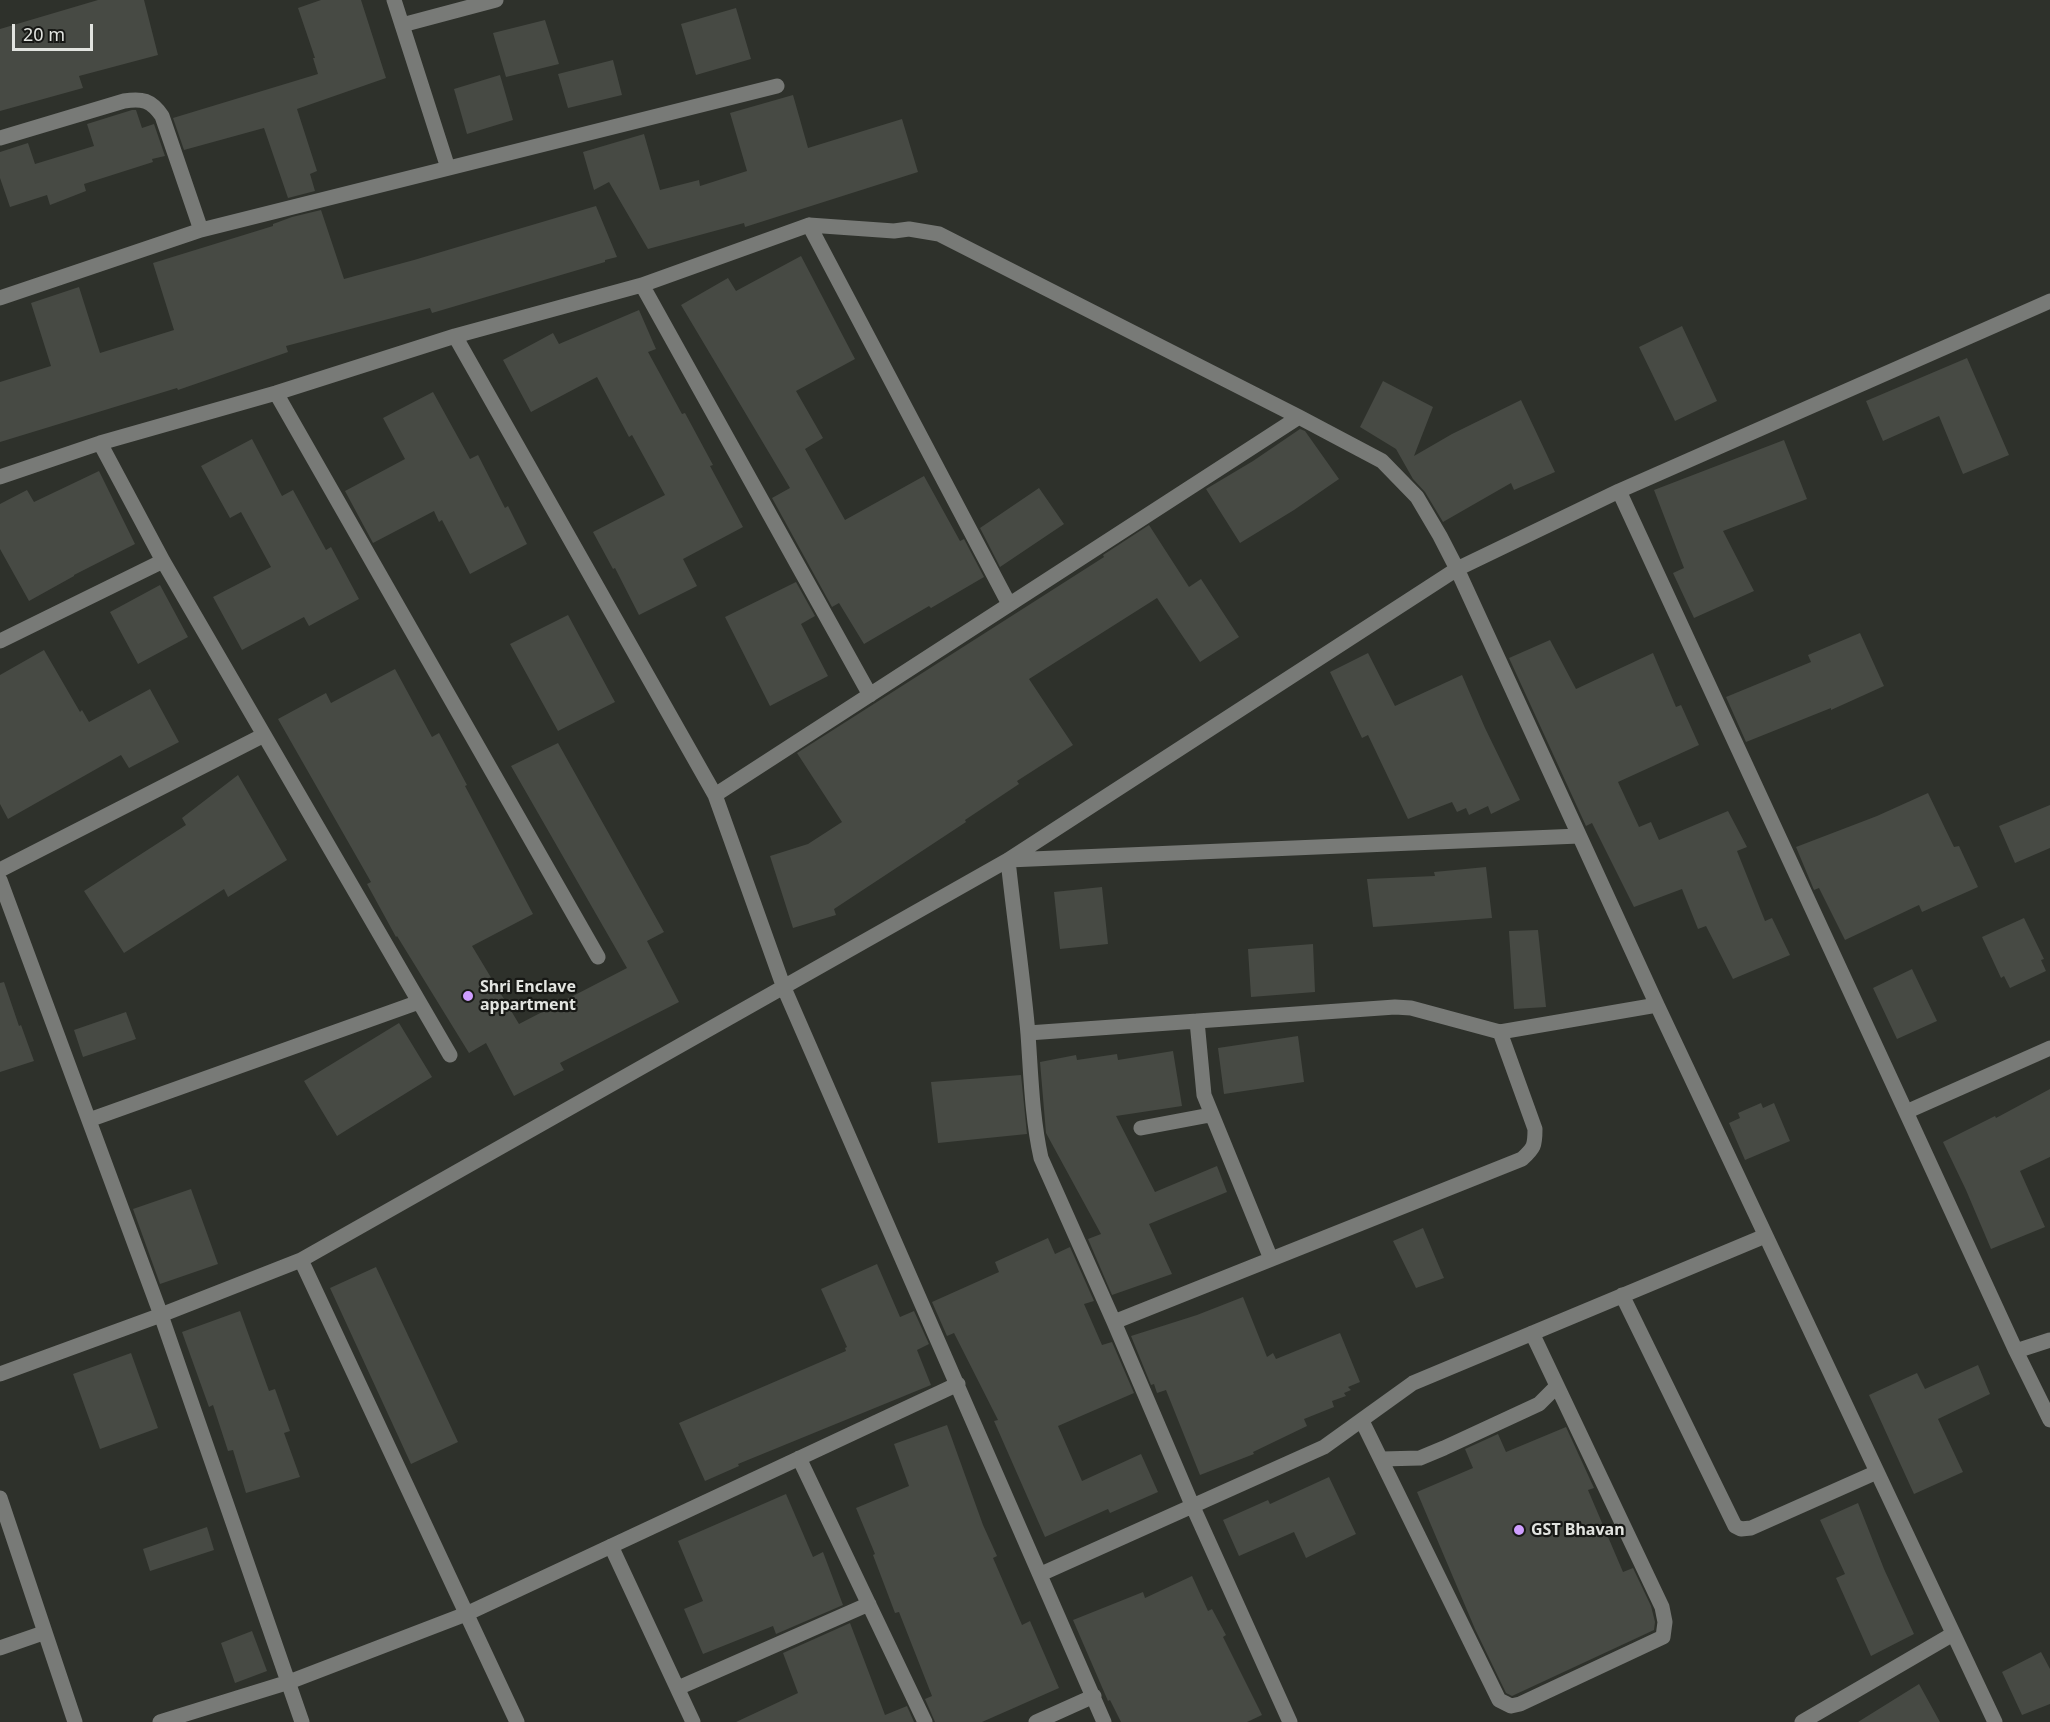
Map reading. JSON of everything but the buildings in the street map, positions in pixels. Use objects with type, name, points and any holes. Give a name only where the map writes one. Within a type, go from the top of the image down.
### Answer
[{"type":"street","points":[[394,0],[448,168]]},
{"type":"street","points":[[402,25],[496,0]]},
{"type":"street","points":[[0,298],[201,230],[777,86]]},
{"type":"street","points":[[0,138],[124,101],[135,99],[148,101],[162,116],[201,230]]},
{"type":"street","points":[[809,225],[1010,604]]},
{"type":"street","points":[[0,477],[100,443],[276,393],[455,336],[642,285],[809,225],[894,231],[909,229],[939,234],[1382,461],[1402,480],[1423,507],[1457,569],[1657,1005],[1995,1722]]},
{"type":"street","points":[[642,285],[870,695]]},
{"type":"street","points":[[0,1374],[161,1315],[301,1260],[1008,860],[1457,569],[1619,491],[2050,301]]},
{"type":"street","points":[[455,336],[715,795],[784,988],[1104,1722]]},
{"type":"street","points":[[276,393],[598,957]]},
{"type":"street","points":[[715,795],[1299,417]]},
{"type":"street","points":[[100,443],[163,561],[450,1055]]},
{"type":"street","points":[[1619,491],[2016,1351],[2050,1420]]},
{"type":"street","points":[[0,641],[163,561]]},
{"type":"street","points":[[0,870],[264,735]]},
{"type":"street","points":[[1008,860],[1579,836]]},
{"type":"street","points":[[1008,860],[1028,1033],[1033,1109],[1041,1158],[1114,1322],[1192,1507],[1290,1722]]},
{"type":"street","points":[[0,880],[161,1315],[302,1722]]},
{"type":"street","points":[[89,1120],[419,1002]]},
{"type":"street","points":[[1028,1033],[1395,1007],[1411,1008],[1500,1032],[1657,1005]]},
{"type":"street","points":[[1197,1021],[1201,1078],[1210,1115],[1271,1259]]},
{"type":"street","points":[[1114,1322],[1522,1159],[1533,1149],[1535,1129],[1500,1032]]},
{"type":"street","points":[[1906,1112],[2050,1048]]},
{"type":"street","points":[[1141,1128],[1210,1115]]},
{"type":"street","points":[[1041,1574],[1324,1447],[1362,1421],[1396,1393],[1413,1383],[1766,1236]]},
{"type":"street","points":[[301,1260],[517,1722]]},
{"type":"street","points":[[1622,1295],[1735,1526],[1741,1530],[1751,1528],[1876,1472]]},
{"type":"street","points":[[1362,1421],[1499,1700],[1511,1706],[1520,1704],[1663,1637],[1665,1622],[1662,1607],[1532,1333]]},
{"type":"street","points":[[2016,1351],[2050,1340]]},
{"type":"street","points":[[160,1722],[289,1682],[466,1614],[958,1384]]},
{"type":"street","points":[[1382,1459],[1420,1458],[1444,1448],[1539,1404],[1557,1386]]},
{"type":"street","points":[[799,1458],[925,1722]]},
{"type":"street","points":[[0,1498],[75,1722]]},
{"type":"street","points":[[611,1546],[693,1722]]},
{"type":"street","points":[[678,1689],[869,1604]]},
{"type":"street","points":[[0,1648],[44,1633]]},
{"type":"street","points":[[1802,1722],[1953,1634]]},
{"type":"street","points":[[1036,1722],[1094,1696]]},
{"type":"place","name":"Shri Enclave appartment","points":[[468,996]]},
{"type":"place","name":"GST Bhavan","points":[[1519,1530]]}]
